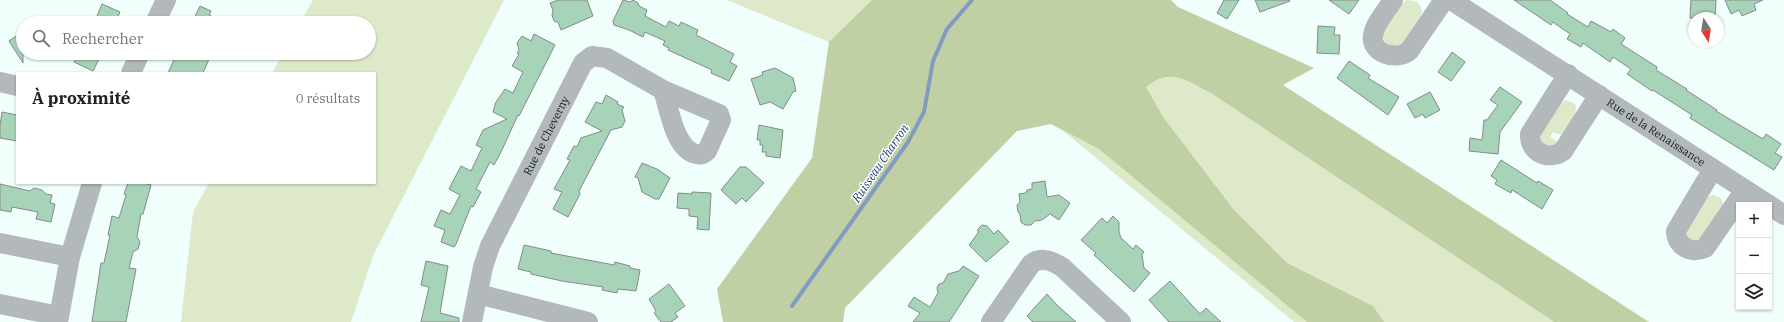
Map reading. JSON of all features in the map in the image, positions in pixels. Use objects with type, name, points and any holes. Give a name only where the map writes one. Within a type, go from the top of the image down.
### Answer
[{"type":"street","points":[[158,16],[166,0]]},
{"type":"street","points":[[1393,0],[1376,28],[1373,39],[1380,52],[1395,56],[1405,54],[1409,51],[1444,0]]},
{"type":"street","name":"Rue de la Renaissance","points":[[1451,0],[1568,74],[1764,202]]},
{"type":"street","name":"Rue de Cheverny","points":[[472,322],[483,267],[490,246],[580,67],[586,60],[596,55],[607,58],[663,90]]},
{"type":"street","points":[[131,72],[137,60]]},
{"type":"street","name":"Rue de la Renaissance","points":[[1568,74],[1532,130],[1531,143],[1540,154],[1544,156],[1554,156],[1563,151],[1599,95]]},
{"type":"street","points":[[0,82],[16,86]]},
{"type":"street","name":"Rue de la Renaissance","points":[[1713,169],[1676,231],[1678,240],[1684,247],[1697,251],[1705,248],[1745,190]]},
{"type":"street","points":[[0,304],[59,319],[70,257],[92,184]]},
{"type":"street","name":"Rue de la Renaissance","points":[[1772,207],[1784,215]]},
{"type":"street","points":[[0,243],[70,257]]},
{"type":"street","points":[[991,322],[1031,264],[1041,259],[1055,263],[1062,267],[1121,322]]},
{"type":"street","points":[[478,294],[565,319],[588,322]]},
{"type":"green space","points":[[313,0],[504,0],[373,256],[351,322],[181,322],[193,212],[208,184],[376,184],[376,72],[273,72],[279,60],[376,60],[376,16],[304,16]]},
{"type":"green space","points":[[727,0],[1074,0],[1554,322],[1294,322],[1061,129],[829,42]]},
{"type":"green space","points":[[872,0],[1171,0],[1178,7],[1314,68],[1283,85],[1649,322],[1554,322],[1211,93],[1186,80],[1171,77],[1155,81],[1146,87],[1163,117],[1234,210],[1287,263],[1373,306],[1384,322],[1307,322],[1099,149],[1051,124],[1017,131],[845,308],[843,322],[723,322],[717,289],[812,158],[829,42]]},
{"type":"green space","points":[[1407,0],[1418,3],[1422,13],[1402,44],[1394,47],[1384,41],[1383,34],[1396,11]]},
{"type":"green space","points":[[1566,100],[1574,103],[1576,107],[1575,115],[1562,135],[1553,132],[1550,137],[1558,142],[1555,145],[1543,145],[1539,138],[1558,105]]},
{"type":"green space","points":[[1712,195],[1720,198],[1723,206],[1702,239],[1691,241],[1686,235],[1688,225],[1707,198]]},
{"type":"building","points":[[558,0],[587,0],[593,16],[561,30],[558,22],[554,21],[552,15],[553,10],[550,3]]},
{"type":"building","points":[[623,0],[630,2],[633,0],[638,3],[639,6],[647,10],[645,16],[666,27],[669,21],[679,26],[681,22],[698,30],[696,35],[734,54],[730,62],[737,66],[729,81],[711,73],[712,70],[668,50],[669,48],[663,45],[665,41],[645,32],[643,37],[614,25],[613,21]]},
{"type":"building","points":[[1224,0],[1239,0],[1227,19],[1217,13]]},
{"type":"building","points":[[1255,0],[1289,0],[1290,1],[1260,12]]},
{"type":"building","points":[[1329,0],[1359,0],[1349,14]]},
{"type":"building","points":[[1514,0],[1550,0],[1568,13],[1567,14],[1588,27],[1591,21],[1611,32],[1613,29],[1625,38],[1621,44],[1657,67],[1656,70],[1687,89],[1686,90],[1717,110],[1716,111],[1763,139],[1766,134],[1781,144],[1775,153],[1782,157],[1774,170],[1690,118],[1692,115],[1627,74],[1631,69],[1613,57],[1610,62],[1583,43],[1581,47],[1567,39],[1570,34],[1553,22],[1551,25]]},
{"type":"building","points":[[1691,0],[1716,0],[1715,12],[1690,12]]},
{"type":"building","points":[[1725,0],[1763,0],[1754,4],[1756,10],[1742,16],[1739,10],[1731,14]]},
{"type":"building","points":[[102,4],[120,12],[118,16],[97,16]]},
{"type":"building","points":[[200,6],[211,11],[209,15],[211,16],[195,16]]},
{"type":"building","points":[[1318,26],[1335,27],[1334,35],[1340,35],[1339,54],[1317,53]]},
{"type":"building","points":[[534,34],[555,45],[519,116],[518,115],[494,165],[490,162],[476,189],[481,192],[473,207],[471,206],[456,244],[454,247],[441,242],[445,230],[434,226],[441,210],[450,214],[460,195],[449,189],[461,166],[471,171],[482,148],[476,145],[483,130],[507,119],[493,112],[496,102],[505,89],[513,93],[523,72],[512,66],[519,54],[517,53],[519,50],[517,43],[522,36],[531,41]]},
{"type":"building","points":[[16,36],[16,52],[9,41]]},
{"type":"building","points":[[1452,52],[1465,62],[1451,81],[1438,72]]},
{"type":"building","points":[[75,60],[98,60],[93,71],[74,62]]},
{"type":"building","points":[[174,60],[209,60],[203,72],[168,72]]},
{"type":"building","points":[[1349,61],[1370,75],[1368,78],[1399,97],[1388,115],[1337,78]]},
{"type":"building","points":[[775,68],[793,78],[796,91],[793,92],[783,109],[770,102],[760,105],[751,79],[763,75],[762,72]]},
{"type":"building","points":[[1500,87],[1522,102],[1500,132],[1498,154],[1469,151],[1470,138],[1482,140],[1484,120],[1487,120],[1498,105],[1490,100]]},
{"type":"building","points":[[1430,92],[1440,110],[1425,118],[1423,114],[1415,118],[1407,104]]},
{"type":"building","points":[[606,95],[618,102],[617,104],[624,107],[622,110],[625,121],[622,127],[611,130],[579,191],[580,194],[568,217],[553,209],[562,192],[554,189],[570,160],[567,159],[574,146],[577,147],[581,138],[602,131],[585,122],[596,102],[602,104]]},
{"type":"building","points":[[2,112],[16,115],[16,141],[0,138]]},
{"type":"building","points":[[759,125],[783,130],[780,158],[766,156],[766,152],[762,152],[763,145],[760,145],[760,140],[757,140]]},
{"type":"building","points":[[1501,160],[1537,183],[1538,181],[1553,190],[1542,209],[1512,190],[1511,193],[1495,184],[1497,180],[1491,176]]},
{"type":"building","points":[[642,163],[657,169],[670,178],[659,199],[655,199],[642,192],[638,178],[635,177]]},
{"type":"building","points":[[740,167],[746,167],[764,183],[746,202],[742,198],[736,204],[721,190]]},
{"type":"building","points":[[1045,181],[1047,197],[1059,195],[1070,203],[1059,220],[1050,214],[1042,220],[1035,221],[1031,225],[1025,225],[1021,222],[1020,214],[1018,212],[1017,205],[1020,202],[1019,194],[1026,193],[1027,190],[1032,189],[1032,183]]},
{"type":"building","points":[[0,184],[30,191],[34,188],[42,190],[46,194],[52,195],[50,203],[55,204],[51,222],[36,219],[38,212],[12,207],[11,212],[0,210]]},
{"type":"building","points":[[128,184],[151,185],[143,214],[141,214],[137,237],[140,242],[138,249],[133,252],[129,268],[136,269],[126,322],[92,322],[101,263],[104,263],[110,235],[108,235],[112,216],[119,218],[126,195],[124,194]]},
{"type":"building","points":[[692,192],[711,193],[709,230],[697,229],[698,217],[689,216],[689,209],[677,208],[678,193],[692,194]]},
{"type":"building","points":[[1113,216],[1119,222],[1119,232],[1121,238],[1133,249],[1136,245],[1144,252],[1142,255],[1144,268],[1150,273],[1134,292],[1094,255],[1096,253],[1081,240],[1102,218],[1107,223]]},
{"type":"building","points":[[982,225],[987,226],[994,234],[998,230],[1009,242],[986,262],[969,245]]},
{"type":"building","points":[[524,245],[551,251],[551,253],[614,265],[615,262],[640,270],[636,291],[618,289],[617,293],[602,290],[603,287],[562,281],[531,274],[531,272],[518,269]]},
{"type":"building","points":[[426,261],[448,266],[440,313],[459,318],[459,322],[421,322],[429,287],[421,285]]},
{"type":"building","points":[[963,266],[979,276],[949,322],[913,322],[920,313],[908,306],[914,297],[930,307],[938,293],[937,288],[939,284],[943,283],[948,274],[959,271]]},
{"type":"building","points":[[1170,281],[1200,314],[1206,308],[1221,322],[1169,322],[1149,300]]},
{"type":"building","points":[[669,284],[685,306],[675,313],[678,317],[671,322],[661,322],[654,313],[656,311],[649,299]]},
{"type":"building","points":[[1047,294],[1076,322],[1033,322],[1027,316]]},
{"type":"waterway","name":"Ruisseau Charron","points":[[792,306],[908,142],[924,112],[933,61],[947,29],[972,0]]}]
